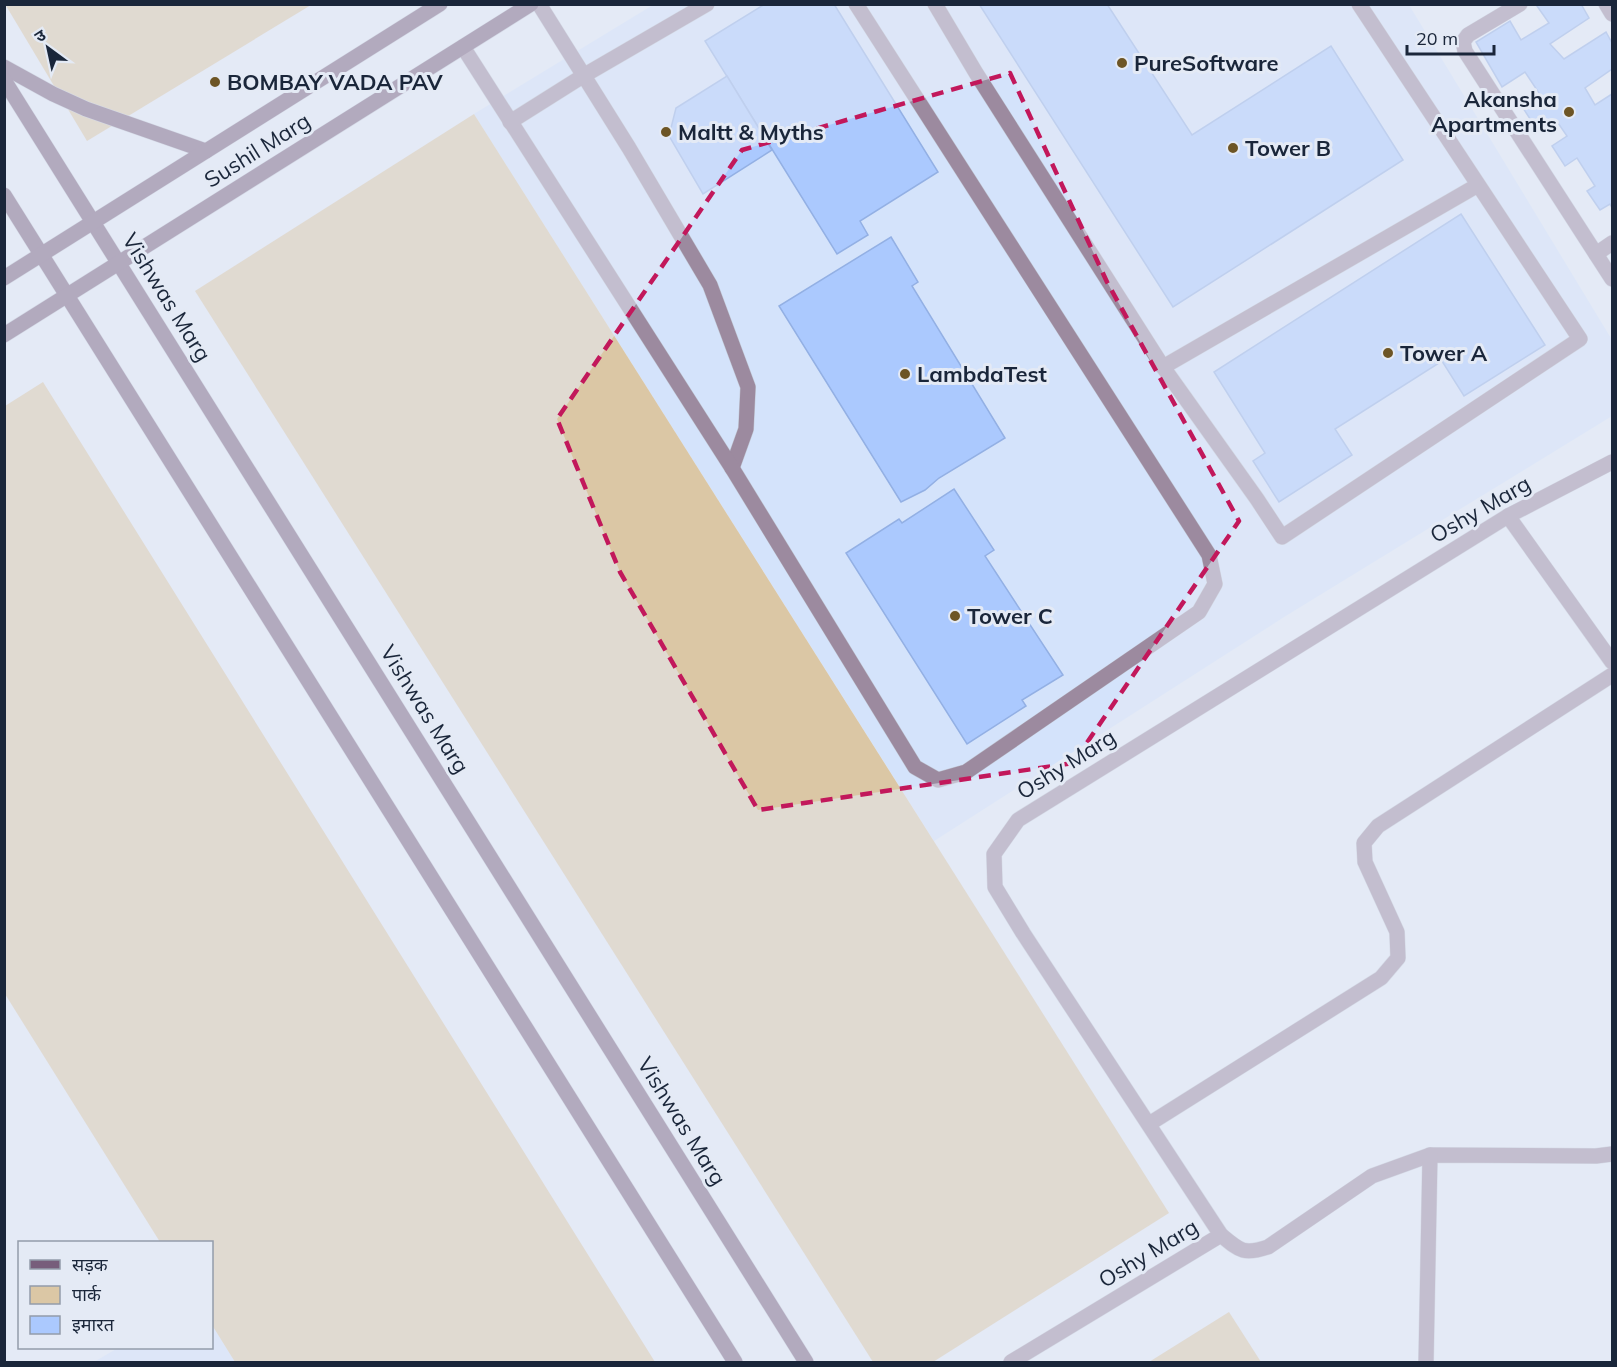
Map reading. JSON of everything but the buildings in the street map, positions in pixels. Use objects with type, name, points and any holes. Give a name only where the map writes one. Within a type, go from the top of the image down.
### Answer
[{"type":"street","name":"Sushil Marg","points":[[4,278],[440,4]]},
{"type":"street","name":"Sushil Marg","points":[[4,335],[531,4]]},
{"type":"street","points":[[540,4],[583,76],[630,147],[710,285],[748,387],[746,429],[732,468]]},
{"type":"street","points":[[510,122],[583,76],[707,4]]},
{"type":"street","points":[[463,47],[732,468],[915,767],[938,780],[966,772],[1199,612],[1215,584],[1209,555],[856,4]]},
{"type":"street","points":[[935,4],[1107,282],[1163,367],[1282,537],[1580,339],[1359,4]]},
{"type":"street","points":[[1520,4],[1468,35],[1463,42],[1465,51],[1612,279]]},
{"type":"street","points":[[1606,4],[1612,14]]},
{"type":"street","points":[[4,66],[52,94],[87,109],[206,152]]},
{"type":"street","name":"Vishwas Marg","points":[[4,80],[806,1362]]},
{"type":"street","points":[[1163,367],[1478,185]]},
{"type":"street","points":[[4,195],[735,1362]]},
{"type":"street","points":[[1596,254],[1612,243]]},
{"type":"street","name":"Oshy Marg","points":[[1011,1362],[1221,1235],[995,887],[994,855],[1018,820],[1508,516],[1612,462]]},
{"type":"street","points":[[1508,516],[1612,662]]},
{"type":"street","points":[[1149,1124],[1381,978],[1398,958],[1397,932],[1365,862],[1364,843],[1378,826],[1612,675]]},
{"type":"street","points":[[1221,1235],[1238,1250],[1251,1252],[1268,1247],[1372,1176],[1430,1155],[1596,1156],[1612,1154]]},
{"type":"street","points":[[1426,1362],[1430,1155]]},
{"type":"highlighted area","points":[[1010,73],[1107,282],[1239,521],[1073,763],[758,810],[620,572],[557,419],[742,150]]},
{"type":"shaded area","points":[[653,5],[1409,5],[1612,340],[1612,416],[1284,617],[934,841],[474,114]]},
{"type":"shaded area","points":[[213,1327],[235,1362],[94,1362],[116,1349],[213,1349]]},
{"type":"green space","points":[[5,4],[311,5],[87,141]]},
{"type":"green space","points":[[474,114],[1169,1213],[933,1362],[873,1362],[195,291]]},
{"type":"green space","points":[[43,382],[655,1362],[235,1362],[213,1327],[213,1241],[159,1241],[5,994],[5,406]]},
{"type":"green space","points":[[1229,1312],[1261,1362],[1149,1362]]},
{"type":"place","name":"PureSoftware","points":[[1122,63]]},
{"type":"place","name":"BOMBAY VADA PAV","points":[[215,82]]},
{"type":"place","name":"Akansha Apartments","points":[[1569,112]]},
{"type":"place","name":"Maltt & Myths","points":[[666,132]]},
{"type":"place","name":"Tower B","points":[[1233,148]]},
{"type":"place","name":"Tower A","points":[[1388,353]]},
{"type":"place","name":"LambdaTest","points":[[905,374]]},
{"type":"place","name":"Tower C","points":[[955,616]]}]
